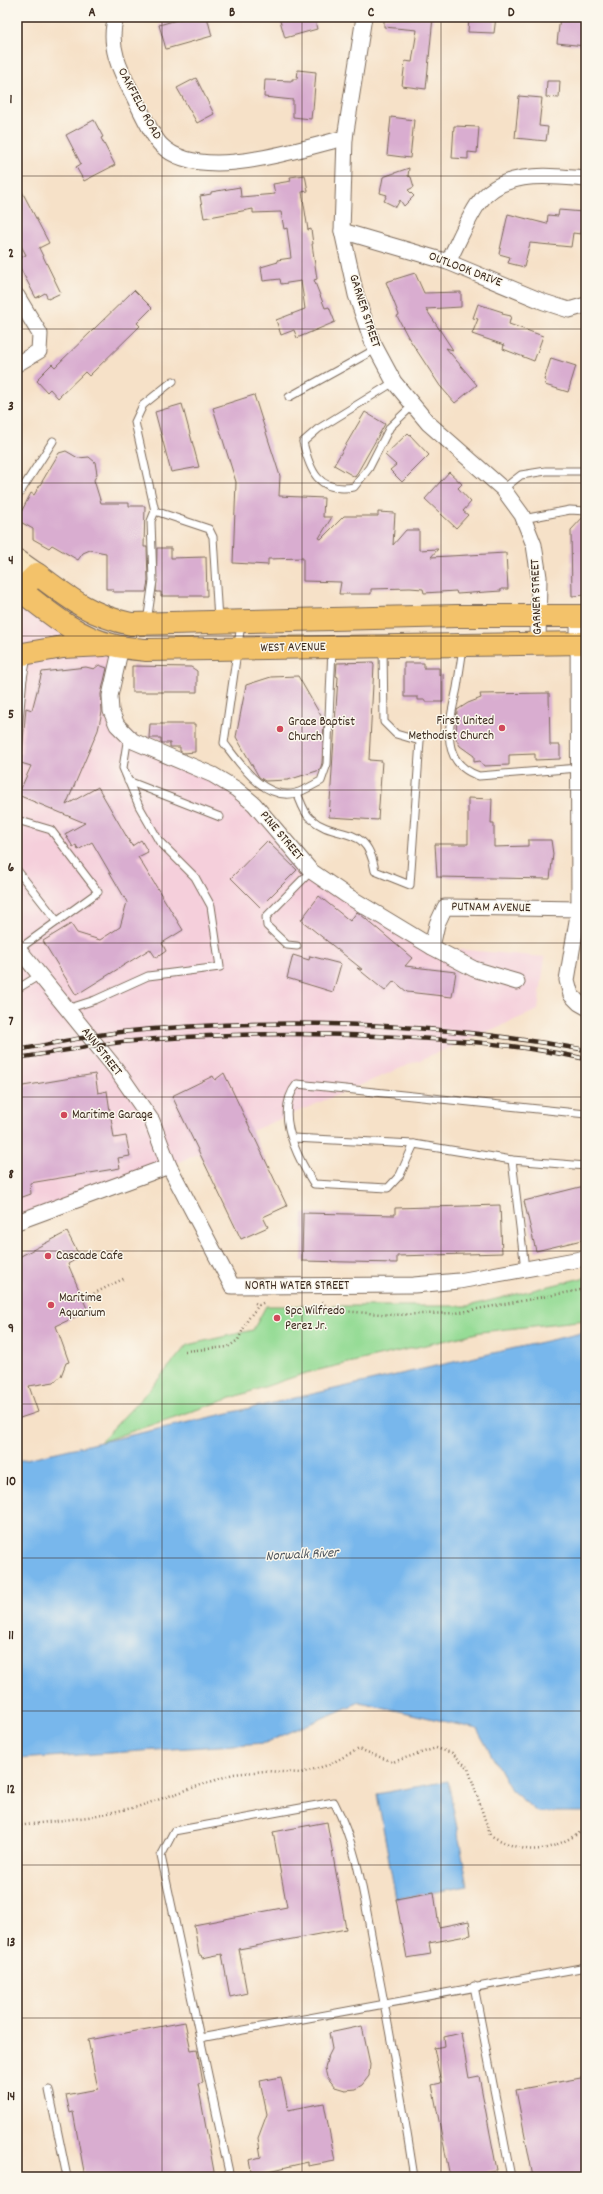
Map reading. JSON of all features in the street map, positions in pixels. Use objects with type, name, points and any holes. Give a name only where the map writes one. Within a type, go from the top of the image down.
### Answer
[{"type":"main road","points":[[17,560],[75,602],[100,616],[139,624],[582,616]]},
{"type":"main road","points":[[18,590],[37,574]]},
{"type":"main road","name":"WEST AVENUE","points":[[18,590],[62,622],[92,638],[116,646],[146,650],[582,643]]},
{"type":"main road","points":[[22,654],[63,647],[116,646]]},
{"type":"street","name":"OAKFIELD ROAD","points":[[116,17],[113,46],[120,72],[160,145],[180,157],[205,164],[238,162],[345,138]]},
{"type":"street","name":"GARNER STREET","points":[[364,17],[345,138],[342,231],[356,295],[376,349],[394,382],[428,423],[503,489],[524,519],[534,545],[539,578],[538,644]]},
{"type":"street","points":[[448,262],[478,204],[497,187],[522,177],[545,175],[586,179]]},
{"type":"street","name":"OUTLOOK DRIVE","points":[[342,231],[448,262],[550,304],[569,310],[586,305],[586,294]]},
{"type":"street","points":[[17,296],[40,334],[39,351],[17,364]]},
{"type":"street","points":[[582,616],[579,768],[579,909],[567,980],[571,995],[579,1004],[586,1007]]},
{"type":"street","name":"PINE STREET","points":[[116,646],[110,696],[111,711],[117,725],[133,741],[213,776],[236,789],[254,804],[311,871],[346,895],[432,947],[474,969],[517,982]]},
{"type":"street","name":"PUTNAM AVENUE","points":[[432,947],[437,924],[445,907],[579,909]]},
{"type":"street","name":"ANN STREET","points":[[18,948],[116,1069],[152,1121],[169,1166]]},
{"type":"street","points":[[17,1222],[169,1166]]},
{"type":"street","name":"NORTH WATER STREET","points":[[169,1166],[232,1286],[414,1285],[459,1281],[586,1258]]},
{"type":"lane","points":[[289,397],[376,349]]},
{"type":"lane","points":[[139,624],[153,581],[151,521],[155,510],[134,422],[142,405],[173,381]]},
{"type":"lane","points":[[394,382],[318,429],[303,442],[309,466],[324,483],[339,489],[354,487],[369,468],[390,427],[413,405]]},
{"type":"lane","points":[[17,497],[53,441]]},
{"type":"lane","points":[[503,489],[521,475],[546,471],[586,471]]},
{"type":"lane","points":[[155,510],[209,529],[213,537],[218,622]]},
{"type":"lane","points":[[524,519],[570,510],[586,511]]},
{"type":"lane","points":[[241,621],[224,743],[254,780],[272,792],[283,795],[297,793],[321,781],[327,764],[332,647]]},
{"type":"lane","points":[[463,645],[457,687],[449,718],[449,732],[450,749],[464,768],[468,772],[479,776],[579,768]]},
{"type":"lane","points":[[297,793],[309,818],[328,828],[356,836],[372,854],[375,871],[410,885],[420,741],[396,734],[384,722],[383,646]]},
{"type":"lane","points":[[17,740],[22,654]]},
{"type":"lane","points":[[67,1009],[95,1000],[148,976],[220,967],[211,906],[195,877],[159,841],[139,806],[128,781],[122,762],[128,736]]},
{"type":"lane","points":[[128,781],[220,817]]},
{"type":"lane","points":[[17,820],[51,830],[98,892],[18,948]]},
{"type":"lane","points":[[17,870],[57,921]]},
{"type":"lane","points":[[297,946],[287,945],[267,926],[266,917],[311,871]]},
{"type":"lane","points":[[17,990],[40,975]]},
{"type":"lane","points":[[414,1144],[400,1175],[388,1188],[314,1184],[303,1167],[293,1138],[287,1118],[288,1101],[297,1084],[586,1114]]},
{"type":"lane","points":[[293,1138],[414,1144],[512,1160],[586,1166]]},
{"type":"lane","points":[[512,1160],[525,1270]]},
{"type":"lane","points":[[230,2177],[161,1856],[174,1831],[334,1802],[343,1820],[359,1872],[385,2003],[414,2177]]},
{"type":"lane","points":[[200,2038],[474,1986],[586,1967]]},
{"type":"lane","points":[[474,1986],[511,2177]]},
{"type":"lane","points":[[49,2090],[67,2177]]},
{"type":"path","points":[[83,1299],[125,1278]]},
{"type":"path","points":[[232,1286],[259,1305]]},
{"type":"path","points":[[318,1296],[329,1310],[393,1315],[456,1313],[586,1289]]},
{"type":"path","points":[[185,1351],[228,1348],[238,1340],[248,1319],[259,1305],[272,1299]]},
{"type":"shaded area","points":[[17,576],[79,619],[104,634],[122,636],[110,696],[117,725],[236,789],[311,871],[432,947],[545,957],[538,1010],[169,1166],[17,1222]]},
{"type":"green space","points":[[586,1277],[586,1320],[481,1332],[306,1373],[100,1442],[151,1388],[187,1345],[253,1330],[266,1306],[468,1306]]},
{"type":"water","name":"Norwalk River","points":[[586,1332],[586,1812],[537,1812],[511,1790],[477,1729],[360,1702],[265,1743],[17,1759],[17,1461]]},
{"type":"water","points":[[448,1781],[468,1886],[396,1899],[377,1794]]},
{"type":"building","points":[[187,17],[207,17],[212,36],[166,49],[159,25]]},
{"type":"building","points":[[279,17],[314,17],[317,29],[285,38]]},
{"type":"building","points":[[384,17],[433,17],[426,89],[402,86],[405,61],[412,62],[417,30],[384,27]]},
{"type":"building","points":[[469,17],[496,17],[494,33],[468,32]]},
{"type":"building","points":[[560,17],[586,18],[585,46],[557,43]]},
{"type":"building","points":[[298,70],[316,72],[311,119],[293,117],[293,100],[264,97],[265,80],[292,81],[292,79],[297,79]]},
{"type":"building","points":[[196,78],[214,114],[197,123],[177,88]]},
{"type":"building","points":[[547,81],[560,81],[559,98],[546,97]]},
{"type":"building","points":[[519,96],[542,98],[539,126],[548,127],[546,141],[515,138]]},
{"type":"building","points":[[391,117],[414,120],[410,158],[387,155]]},
{"type":"building","points":[[94,120],[103,137],[101,138],[115,165],[84,181],[76,167],[81,164],[66,135]]},
{"type":"building","points":[[454,126],[479,127],[477,153],[468,152],[468,159],[452,158]]},
{"type":"building","points":[[409,168],[408,176],[411,177],[414,187],[408,190],[414,196],[404,206],[400,200],[396,207],[384,201],[387,195],[380,193],[383,177]]},
{"type":"building","points":[[305,175],[308,191],[302,192],[308,230],[311,229],[317,279],[314,280],[325,308],[329,307],[335,322],[297,338],[294,330],[281,335],[276,320],[305,309],[301,281],[281,284],[280,279],[263,281],[261,267],[278,262],[277,260],[291,258],[287,228],[284,229],[281,212],[253,213],[253,209],[204,218],[200,196],[211,194],[211,192],[240,187],[241,197],[275,194],[273,184],[291,181],[290,177]]},
{"type":"building","points":[[17,182],[49,243],[39,248],[61,293],[48,299],[45,293],[36,298],[17,262],[17,260],[26,255],[17,238]]},
{"type":"building","points":[[559,210],[583,212],[581,234],[573,233],[571,247],[530,243],[524,267],[508,263],[510,257],[499,254],[508,214],[547,224],[548,215],[558,216]]},
{"type":"building","points":[[415,273],[424,293],[461,292],[461,307],[426,309],[453,350],[446,348],[477,385],[455,403],[440,386],[408,337],[397,316],[399,315],[386,282]]},
{"type":"building","points":[[134,290],[152,308],[137,323],[140,326],[89,376],[85,372],[58,398],[50,389],[47,392],[37,381],[39,379],[38,378],[52,364],[55,367]]},
{"type":"building","points":[[478,304],[511,316],[509,324],[543,336],[534,361],[503,349],[504,345],[472,334],[478,319],[473,318]]},
{"type":"building","points":[[551,358],[576,366],[568,392],[545,385],[546,381],[544,380]]},
{"type":"building","points":[[254,395],[280,476],[279,496],[324,498],[323,517],[332,517],[319,538],[321,539],[344,516],[378,516],[378,512],[395,513],[393,545],[406,530],[419,530],[419,550],[438,549],[431,557],[506,553],[508,589],[501,589],[501,591],[457,594],[456,591],[424,593],[423,589],[410,588],[371,589],[371,594],[339,594],[341,582],[303,581],[303,558],[268,559],[268,565],[233,563],[236,482],[213,408]]},
{"type":"building","points":[[182,404],[199,467],[171,472],[155,412]]},
{"type":"building","points":[[365,412],[385,424],[355,477],[334,465]]},
{"type":"building","points":[[408,433],[429,455],[402,482],[390,470],[396,465],[385,455]]},
{"type":"building","points":[[66,451],[78,458],[89,457],[95,462],[97,474],[94,480],[101,503],[129,503],[129,506],[145,506],[144,547],[147,547],[148,581],[146,592],[113,592],[113,589],[106,589],[106,553],[90,550],[83,553],[78,560],[52,545],[49,548],[33,539],[33,529],[17,520],[31,493],[34,495],[59,453]]},
{"type":"building","points":[[449,472],[462,484],[458,488],[471,502],[463,511],[468,515],[456,528],[425,499]]},
{"type":"building","points":[[584,516],[586,516],[586,595],[572,596],[571,530]]},
{"type":"building","points":[[157,548],[171,548],[171,558],[206,557],[207,596],[161,596],[161,592],[156,592]]},
{"type":"building","points":[[373,662],[369,760],[382,761],[378,820],[329,817],[338,677],[336,676],[337,663]]},
{"type":"building","points":[[404,663],[424,663],[424,668],[439,668],[439,675],[443,674],[443,702],[425,702],[425,700],[418,700],[418,697],[404,697]]},
{"type":"building","points":[[99,665],[107,668],[101,694],[102,712],[98,730],[66,805],[98,787],[132,846],[141,840],[148,852],[138,857],[183,930],[162,943],[166,951],[156,958],[150,949],[76,995],[43,941],[71,924],[77,933],[100,940],[120,927],[127,902],[92,842],[78,850],[76,845],[73,847],[65,834],[85,823],[18,795],[31,766],[21,763],[26,708],[32,710],[42,672],[86,667],[94,669]]},
{"type":"building","points":[[132,666],[191,667],[197,671],[197,692],[132,692]]},
{"type":"building","name":"Grace Baptist Church","points":[[298,676],[324,721],[322,763],[320,770],[288,780],[265,781],[259,777],[236,737],[246,685],[271,677]]},
{"type":"building","name":"First United Methodist Church","points":[[549,693],[550,745],[560,745],[560,759],[535,760],[535,754],[509,755],[509,765],[484,766],[480,761],[474,762],[474,756],[460,746],[456,739],[457,710],[468,703],[481,698],[480,694]]},
{"type":"building","points":[[150,724],[195,724],[195,752],[183,753],[180,751],[180,747],[170,747],[170,743],[161,743],[161,738],[149,738]]},
{"type":"building","points":[[468,798],[492,799],[491,823],[494,823],[494,847],[528,846],[528,840],[551,840],[553,854],[550,879],[437,877],[435,844],[468,844]]},
{"type":"building","points":[[267,841],[297,870],[260,907],[231,878]]},
{"type":"building","points":[[319,896],[350,921],[357,912],[360,914],[412,958],[405,966],[456,972],[452,997],[407,992],[394,981],[385,991],[357,968],[363,970],[301,920]]},
{"type":"building","points":[[293,955],[309,960],[310,956],[341,964],[333,992],[287,978]]},
{"type":"building","points":[[224,1073],[287,1206],[263,1217],[268,1227],[241,1239],[172,1096],[213,1076],[215,1080]]},
{"type":"building","name":"Maritime Garage","points":[[95,1074],[98,1093],[107,1091],[114,1138],[126,1136],[130,1156],[118,1158],[120,1168],[30,1183],[31,1194],[17,1199],[17,1087]]},
{"type":"building","points":[[580,1187],[586,1187],[586,1239],[536,1251],[524,1201]]},
{"type":"building","points":[[500,1205],[502,1253],[397,1256],[397,1263],[302,1261],[303,1213],[395,1215],[395,1208]]},
{"type":"building","name":"Maritime Aquarium","points":[[67,1232],[80,1257],[68,1264],[88,1311],[56,1326],[69,1362],[66,1363],[61,1376],[54,1382],[29,1386],[38,1412],[17,1419],[17,1258]]},
{"type":"building","points":[[327,1822],[346,1929],[239,1949],[247,1993],[230,1997],[222,1954],[202,1958],[201,1955],[199,1955],[194,1925],[287,1907],[273,1832]]},
{"type":"building","points":[[434,1892],[439,1927],[469,1921],[471,1935],[429,1943],[431,1954],[407,1958],[396,1899]]},
{"type":"building","points":[[185,2022],[191,2050],[197,2049],[203,2083],[198,2084],[215,2177],[85,2177],[73,2112],[70,2113],[66,2095],[98,2089],[88,2040]]},
{"type":"building","points":[[362,2026],[370,2064],[369,2076],[362,2085],[355,2089],[345,2090],[335,2087],[327,2077],[325,2069],[327,2059],[332,2049],[329,2033]]},
{"type":"building","points":[[461,2033],[469,2078],[479,2076],[497,2170],[450,2177],[432,2085],[441,2083],[434,2048],[445,2046],[444,2037]]},
{"type":"building","points":[[281,2077],[288,2110],[324,2103],[335,2161],[308,2166],[308,2162],[252,2175],[249,2160],[261,2157],[258,2138],[267,2114],[260,2081]]},
{"type":"building","points":[[586,2077],[586,2177],[533,2177],[516,2090]]},
{"type":"railway","points":[[17,1050],[121,1032],[179,1027],[296,1024],[413,1028],[471,1033],[586,1050]]},
{"type":"railway","points":[[17,1058],[122,1042],[156,1039],[225,1035],[328,1034],[421,1038],[468,1042],[539,1050],[586,1059]]},
{"type":"place","name":"First United Methodist Church","points":[[502,728]]},
{"type":"place","name":"Grace Baptist Church","points":[[280,729]]},
{"type":"place","name":"Maritime Garage","points":[[64,1115]]},
{"type":"place","name":"Cascade Cafe","points":[[48,1256]]},
{"type":"place","name":"Maritime Aquarium","points":[[51,1305]]},
{"type":"place","name":"Spc Wilfredo Perez Jr.","points":[[277,1318]]}]
